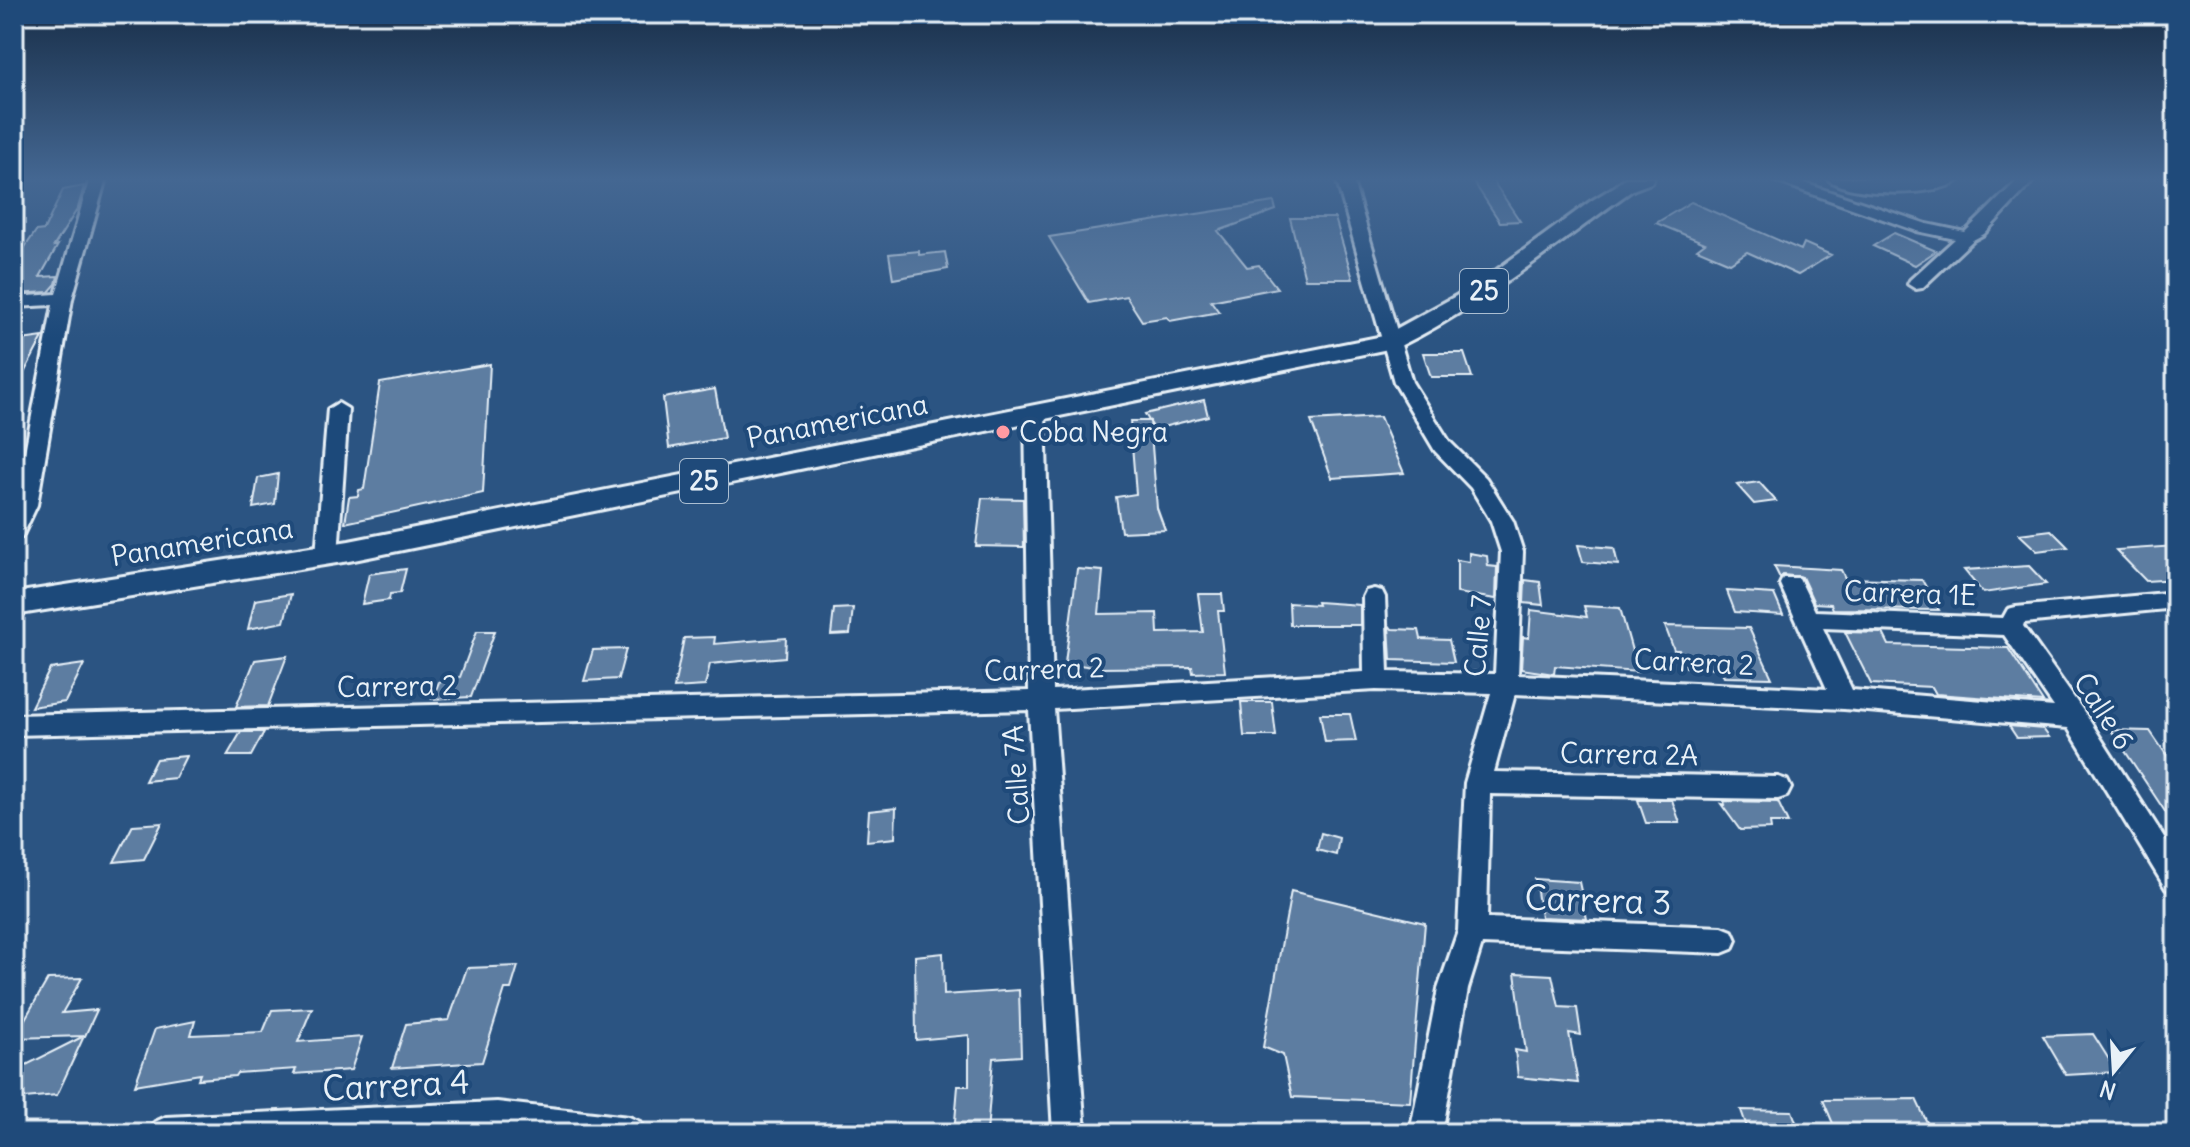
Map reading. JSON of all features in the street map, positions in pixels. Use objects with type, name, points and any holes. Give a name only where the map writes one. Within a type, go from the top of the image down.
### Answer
[{"type":"main road","name":"Panamericana","points":[[14,604],[327,555],[1390,342],[1423,328],[1485,290],[1561,232]]},
{"type":"street","points":[[14,532],[27,505],[63,299],[83,232]]},
{"type":"street","name":"Calle 7","points":[[1359,232],[1403,382],[1442,446],[1479,483],[1502,521],[1512,552],[1506,684],[1478,783],[1472,931],[1453,989],[1426,1133]]},
{"type":"street","points":[[1940,232],[1967,237]]},
{"type":"street","points":[[1916,284],[1977,232]]},
{"type":"street","points":[[14,302],[63,299]]},
{"type":"street","points":[[327,555],[338,409]]},
{"type":"street","name":"Calle 7A","points":[[1035,412],[1041,700],[1069,1133]]},
{"type":"street","points":[[1791,584],[1844,699]]},
{"type":"street","points":[[1374,597],[1376,681]]},
{"type":"street","name":"Carrera 1E","points":[[1806,619],[2014,621],[2176,600]]},
{"type":"street","name":"Calle 6","points":[[2014,621],[2176,880]]},
{"type":"street","name":"Carrera 2","points":[[14,725],[1041,700],[1376,681],[1844,699],[2075,719]]},
{"type":"street","name":"Carrera 2A","points":[[1478,783],[1778,788]]},
{"type":"street","name":"Carrera 3","points":[[1472,931],[1722,940]]},
{"type":"street","name":"Carrera 4","points":[[166,1133],[497,1118],[629,1133]]},
{"type":"building","points":[[36,232],[63,232],[40,277],[58,276],[49,292],[14,294],[14,259],[19,250],[23,250]]},
{"type":"building","points":[[1084,232],[1218,232],[1247,267],[1259,265],[1277,288],[1211,301],[1219,312],[1170,321],[1167,317],[1142,321],[1126,296],[1089,303],[1049,237]]},
{"type":"building","points":[[1293,232],[1339,232],[1353,279],[1305,279]]},
{"type":"building","points":[[1677,232],[1759,232],[1801,250],[1804,243],[1831,255],[1798,275],[1747,252],[1730,263],[1697,249],[1705,243]]},
{"type":"building","points":[[1894,233],[1936,251],[1915,265],[1873,246]]},
{"type":"building","points":[[919,251],[919,255],[945,252],[948,269],[893,279],[889,254]]},
{"type":"building","points":[[43,337],[14,392],[14,341]]},
{"type":"building","points":[[1423,353],[1464,353],[1472,377],[1431,377]]},
{"type":"building","points":[[490,364],[483,493],[345,523],[349,497],[358,496],[359,490],[364,489],[380,383]]},
{"type":"building","points":[[715,389],[724,438],[669,448],[663,398]]},
{"type":"building","points":[[1204,400],[1208,416],[1154,429],[1145,414]]},
{"type":"building","points":[[1380,417],[1404,473],[1332,478],[1311,421]]},
{"type":"building","points":[[1130,421],[1150,421],[1157,508],[1165,530],[1121,532],[1116,497],[1136,494]]},
{"type":"building","points":[[278,474],[275,504],[253,508],[258,478]]},
{"type":"building","points":[[1759,482],[1776,501],[1754,504],[1737,485]]},
{"type":"building","points":[[982,498],[1023,499],[1024,547],[976,546]]},
{"type":"building","points":[[2051,530],[2068,547],[2037,551],[2019,534]]},
{"type":"building","points":[[1578,545],[1614,548],[1618,565],[1583,562]]},
{"type":"building","points":[[2176,546],[2176,579],[2146,581],[2116,550]]},
{"type":"building","points":[[1469,553],[1487,556],[1488,566],[1497,567],[1496,599],[1457,593],[1457,560],[1469,562]]},
{"type":"building","points":[[1774,566],[1841,570],[1845,578],[1922,580],[1939,610],[1833,609],[1831,604],[1814,603],[1802,577],[1783,575],[1780,578]]},
{"type":"building","points":[[2029,566],[2046,584],[1983,593],[1964,570]]},
{"type":"building","points":[[406,569],[400,593],[390,594],[389,600],[362,604],[369,574]]},
{"type":"building","points":[[1077,569],[1103,571],[1099,614],[1157,613],[1158,633],[1203,632],[1198,594],[1222,594],[1224,611],[1218,611],[1225,672],[1193,673],[1192,667],[1100,668],[1065,663]]},
{"type":"building","points":[[1525,580],[1540,582],[1543,605],[1524,603]]},
{"type":"building","points":[[1727,591],[1774,594],[1783,615],[1735,612]]},
{"type":"building","points":[[291,594],[284,622],[248,629],[255,600]]},
{"type":"building","points":[[1317,602],[1360,605],[1360,625],[1290,625],[1289,603],[1318,605]]},
{"type":"building","points":[[1584,606],[1620,608],[1638,672],[1555,666],[1554,674],[1521,669],[1523,637],[1529,638],[1531,610],[1587,617]]},
{"type":"building","points":[[853,608],[850,634],[831,635],[834,609]]},
{"type":"building","points":[[1389,625],[1392,629],[1419,630],[1421,639],[1449,640],[1454,662],[1391,660]]},
{"type":"building","points":[[1665,626],[1749,628],[1772,678],[1724,677],[1720,668],[1686,667],[1679,650],[1674,650]]},
{"type":"building","points":[[477,631],[495,631],[471,697],[432,699],[439,682],[460,677]]},
{"type":"building","points":[[1845,632],[1883,633],[1889,645],[2008,648],[2043,702],[1936,694],[1932,687],[1871,684]]},
{"type":"building","points":[[715,637],[714,644],[786,638],[785,657],[710,664],[705,686],[674,688],[684,638]]},
{"type":"building","points":[[626,649],[618,679],[584,681],[593,650]]},
{"type":"building","points":[[287,656],[268,706],[236,707],[255,660]]},
{"type":"building","points":[[84,664],[65,702],[31,707],[50,669]]},
{"type":"building","points":[[1241,702],[1272,702],[1276,736],[1244,736]]},
{"type":"building","points":[[1320,714],[1350,714],[1356,741],[1325,742]]},
{"type":"building","points":[[2009,726],[2043,729],[2049,737],[2017,738]]},
{"type":"building","points":[[2111,730],[2150,731],[2176,769],[2176,828]]},
{"type":"building","points":[[241,732],[264,732],[251,756],[227,756]]},
{"type":"building","points":[[186,756],[175,778],[145,781],[156,759]]},
{"type":"building","points":[[1638,800],[1672,800],[1680,823],[1646,823]]},
{"type":"building","points":[[1724,801],[1778,802],[1788,823],[1770,823],[1771,829],[1740,830],[1721,804],[1725,805]]},
{"type":"building","points":[[896,808],[895,838],[867,841],[869,811]]},
{"type":"building","points":[[162,823],[144,859],[114,862],[133,825]]},
{"type":"building","points":[[1321,833],[1339,838],[1336,855],[1317,850]]},
{"type":"building","points":[[1535,879],[1579,882],[1587,919],[1541,917]]},
{"type":"building","points":[[1291,891],[1425,923],[1410,1102],[1292,1097],[1283,1055],[1263,1047]]},
{"type":"building","points":[[943,953],[944,995],[1019,990],[1021,1056],[993,1058],[987,1133],[954,1133],[958,1086],[969,1086],[969,1035],[916,1040],[915,956]]},
{"type":"building","points":[[518,966],[511,989],[505,989],[482,1062],[392,1068],[406,1024],[449,1020],[467,968]]},
{"type":"building","points":[[1515,973],[1552,975],[1559,1007],[1577,1008],[1581,1035],[1569,1033],[1578,1083],[1518,1077],[1515,1050],[1526,1052]]},
{"type":"building","points":[[82,978],[62,1013],[97,1010],[85,1036],[14,1038],[48,979]]},
{"type":"building","points":[[312,1008],[298,1042],[362,1037],[351,1070],[294,1074],[296,1069],[198,1079],[200,1074],[135,1085],[155,1029],[195,1021],[191,1035],[263,1032],[272,1010]]},
{"type":"building","points":[[2093,1034],[2117,1072],[2066,1075],[2043,1036]]},
{"type":"building","points":[[84,1036],[57,1095],[14,1099],[14,1071]]},
{"type":"building","points":[[1916,1099],[1932,1133],[1837,1133],[1823,1100]]},
{"type":"building","points":[[1741,1110],[1792,1111],[1800,1133],[1749,1133]]},
{"type":"place","name":"Coba Negra","points":[[1003,432]]}]
